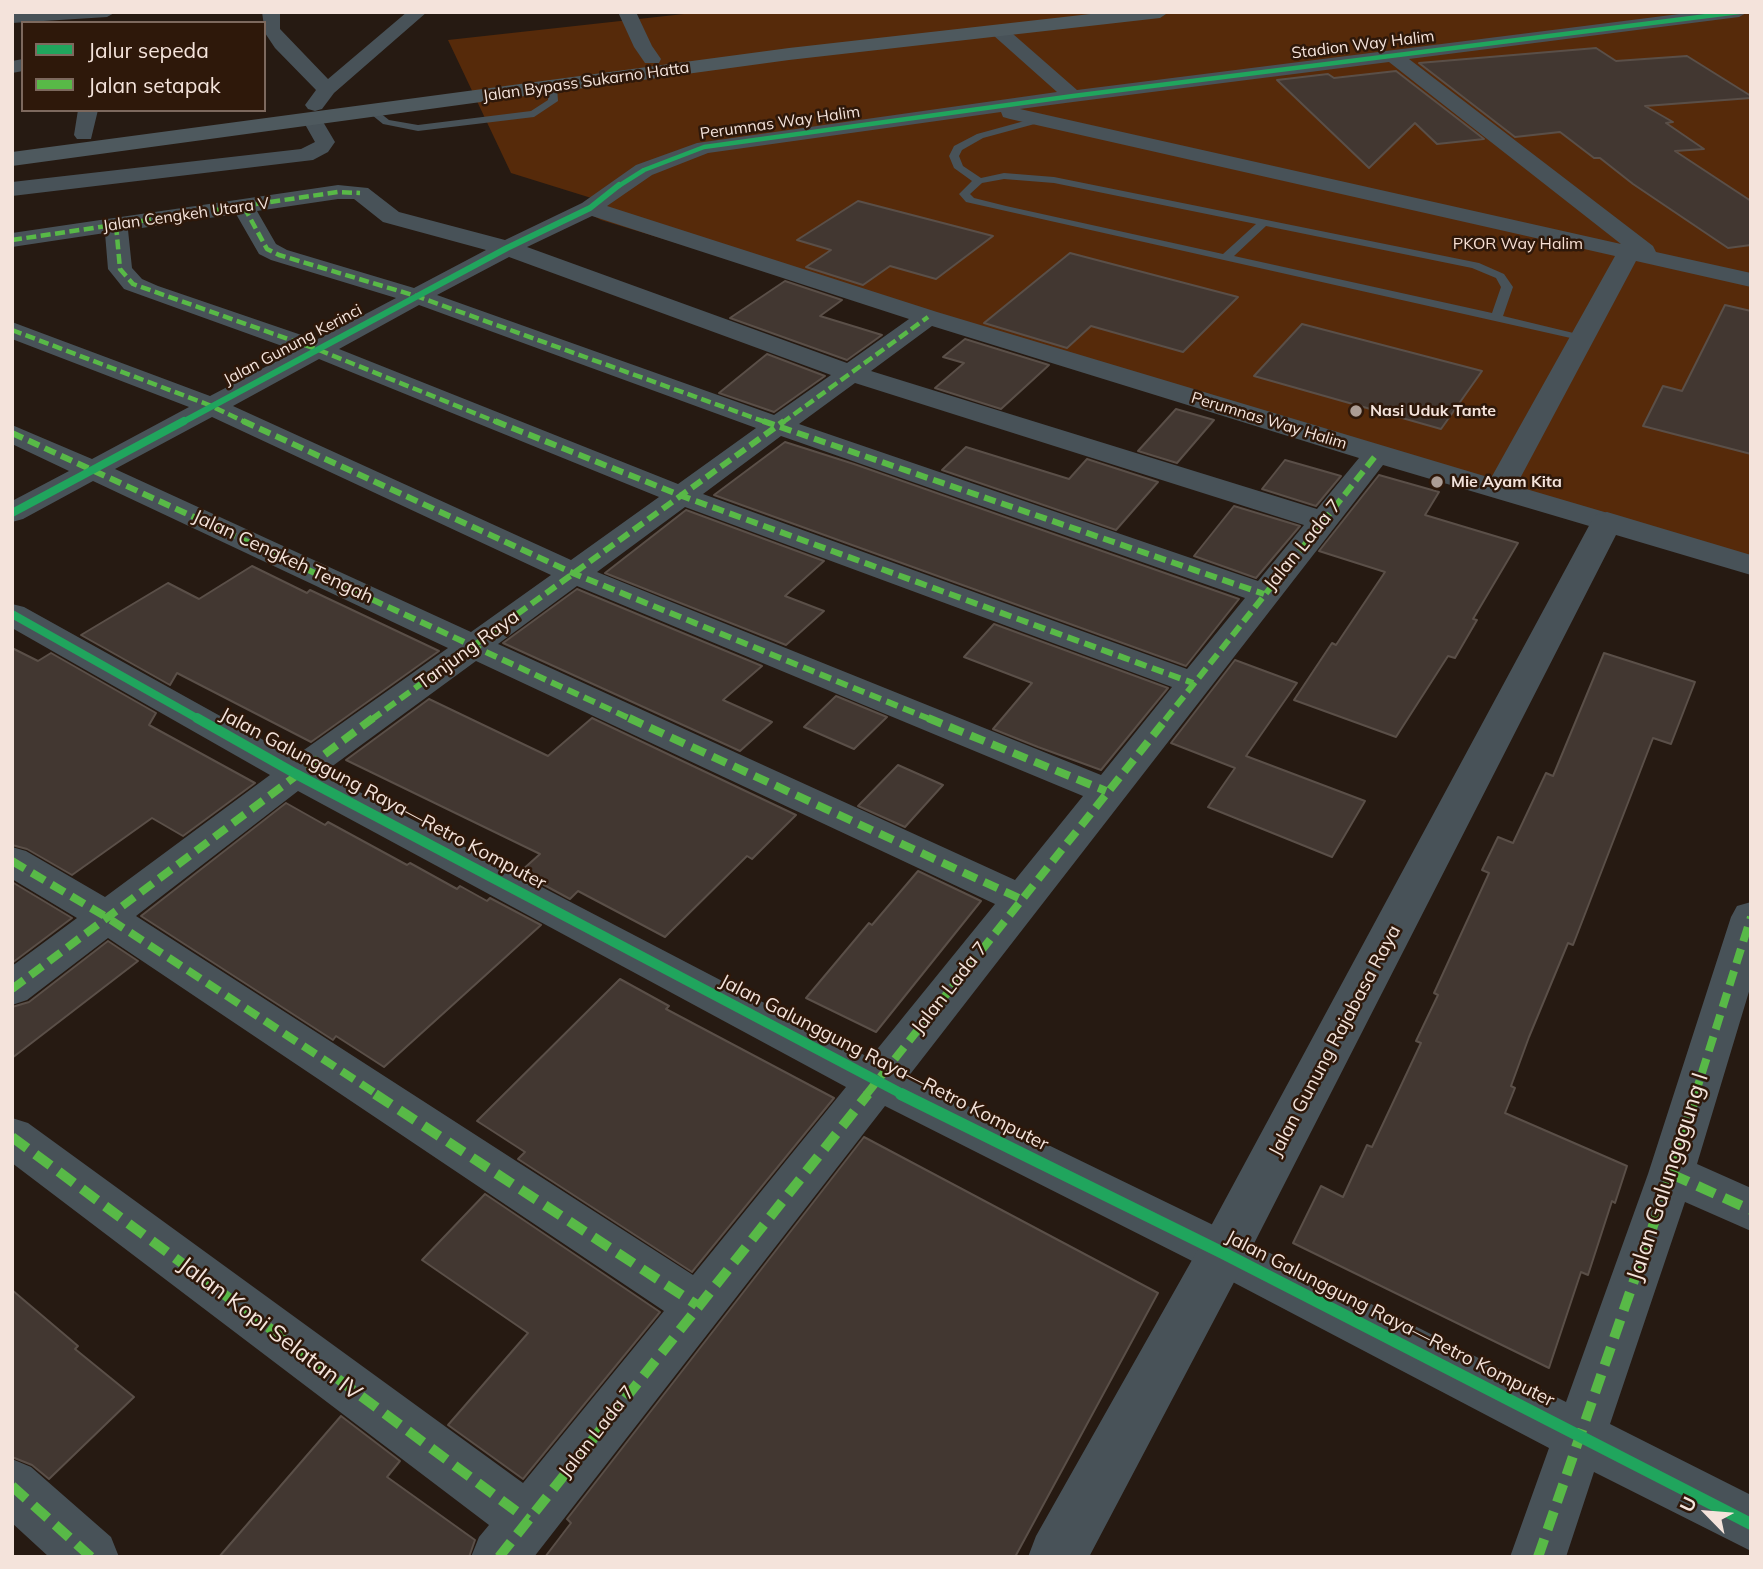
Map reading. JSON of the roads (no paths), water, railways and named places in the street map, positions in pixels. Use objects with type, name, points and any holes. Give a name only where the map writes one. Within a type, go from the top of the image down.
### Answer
[{"type":"highway","name":"Jalan Bypass Sukarno Hatta","points":[[12,159],[318,104],[372,111],[867,44],[1049,12]]},
{"type":"highway","name":"Jalan Bypass Sukarno Hatta","points":[[266,111],[652,59],[1007,19],[1160,12]]},
{"type":"highway","name":"Jalan Bypass Sukarno Hatta","points":[[12,144],[258,112]]},
{"type":"street","points":[[12,18],[107,12]]},
{"type":"street","points":[[12,188],[306,155],[321,148],[325,142],[318,104],[271,29],[271,12]]},
{"type":"street","points":[[318,104],[418,12]]},
{"type":"street","points":[[627,12],[643,47],[652,59]]},
{"type":"street","name":"Stadion Way Halim","points":[[992,109],[1073,96],[1739,12]]},
{"type":"street","points":[[1007,19],[1073,96]]},
{"type":"street","name":"Stadion Way Halim","points":[[1393,56],[1642,255]]},
{"type":"street","name":"Stadion Way Halim","points":[[992,109],[1751,281]]},
{"type":"street","name":"Perumnas Way Halim","points":[[590,208],[644,170],[704,147],[771,135],[992,109]]},
{"type":"street","points":[[84,135],[88,112]]},
{"type":"street","name":"Jalan Cengkeh Utara V","points":[[12,240],[338,192],[360,193],[391,217],[507,248]]},
{"type":"street","points":[[244,207],[267,249],[416,296],[778,426],[1264,594]]},
{"type":"street","name":"Perumnas Way Halim","points":[[590,208],[928,317],[1751,565]]},
{"type":"street","name":"Jalan Gunung Kerinci","points":[[12,513],[209,405],[319,350],[507,248],[590,208]]},
{"type":"street","points":[[116,225],[120,269],[132,284],[319,350],[682,496],[1193,683]]},
{"type":"street","points":[[507,248],[850,373],[1323,520]]},
{"type":"street","points":[[1499,491],[1584,337],[1642,255]]},
{"type":"street","name":"Tanjung Raya","points":[[12,989],[296,774],[928,317]]},
{"type":"street","points":[[12,330],[209,405],[575,574],[1107,791]]},
{"type":"street","name":"Jalan Cengkeh Tengah","points":[[12,433],[1021,899]]},
{"type":"street","name":"Jalan Lada 7","points":[[513,1539],[875,1081],[1377,454]]},
{"type":"street","name":"Jalan Gunung Rajabasa Raya","points":[[1057,1557],[1223,1253],[1607,522]]},
{"type":"street","name":"Jalan Galunggung Raya—Retro Komputer","points":[[12,614],[296,774],[875,1081],[1223,1253],[1751,1524]]},
{"type":"street","points":[[12,861],[107,918],[697,1305]]},
{"type":"street","name":"Jalan Galungggung I","points":[[1538,1557],[1671,1174],[1751,917]]},
{"type":"street","name":"Jalan Kopi Selatan IV","points":[[12,1138],[513,1539]]},
{"type":"street","points":[[1671,1174],[1751,1210]]},
{"type":"street","points":[[12,1486],[91,1557]]},
{"type":"lane","points":[[979,181],[959,168],[954,156],[958,148],[980,136],[1039,120]]},
{"type":"lane","points":[[1496,317],[1507,287],[1500,276],[1475,265],[1054,180],[1004,176],[979,181],[964,194],[970,200],[1584,337]]},
{"type":"lane","points":[[1226,257],[1263,223]]},
{"type":"place","name":"Nasi Uduk Tante","points":[[1356,411]]},
{"type":"place","name":"Mie Ayam Kita","points":[[1437,482]]},
{"type":"park label","name":"PKOR Way Halim","points":[[1518,244]]}]
